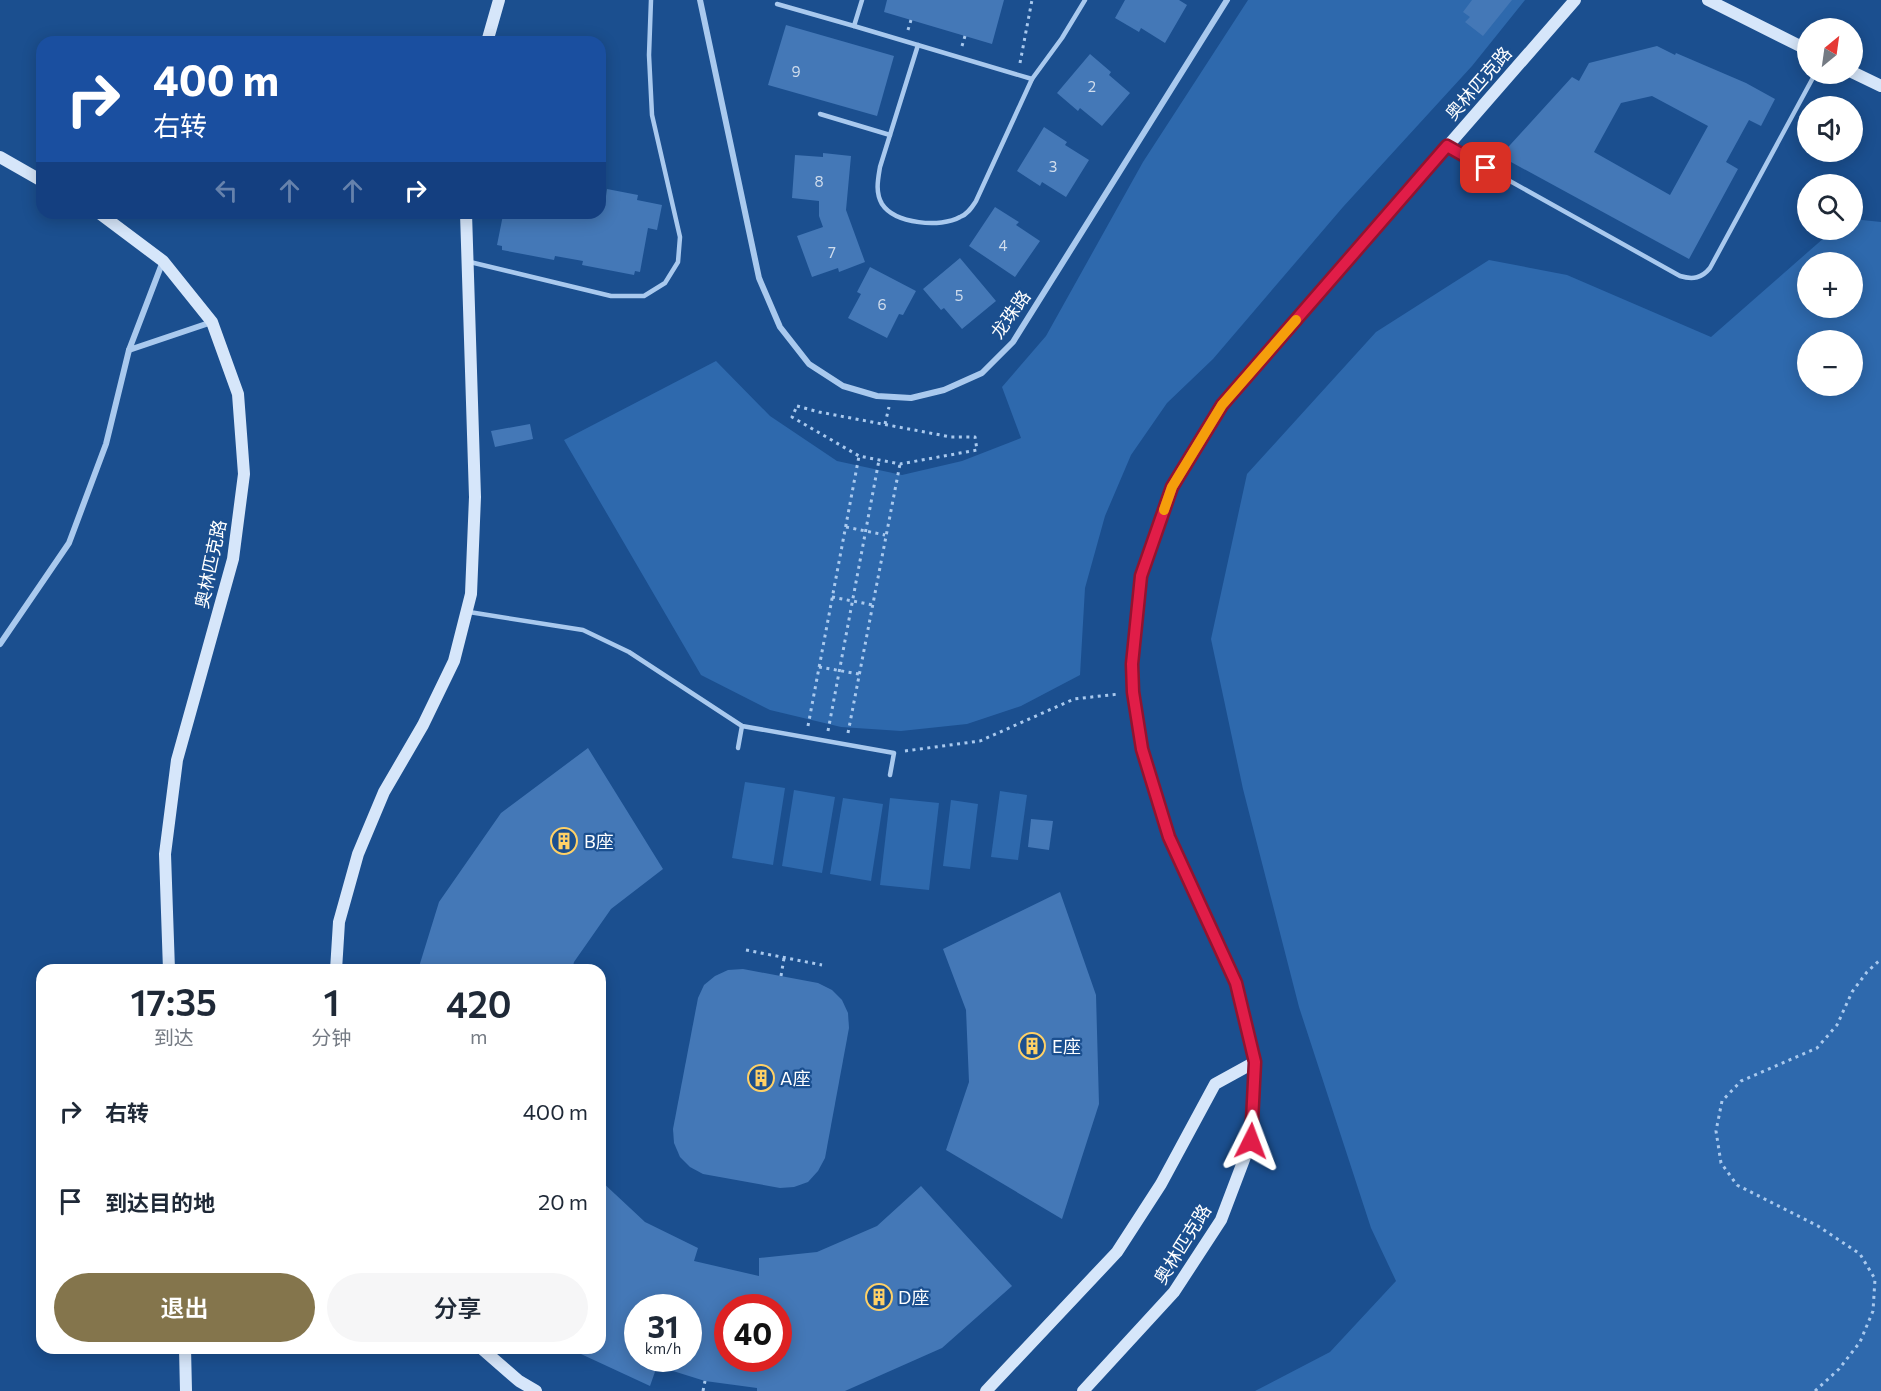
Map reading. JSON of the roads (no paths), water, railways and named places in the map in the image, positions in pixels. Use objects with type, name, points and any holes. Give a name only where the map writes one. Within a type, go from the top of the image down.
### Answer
[{"type":"street","points":[[489,36],[499,0]]},
{"type":"street","name":"龙珠路","points":[[700,0],[759,278],[780,327],[809,364],[843,386],[877,396],[911,398],[944,390],[982,373],[1013,342],[1227,0]]},
{"type":"street","name":"奥林匹克路","points":[[1083,1391],[1174,1292],[1221,1220],[1251,1141],[1255,1062],[1236,983],[1169,837],[1142,749],[1133,692],[1132,664],[1141,576],[1172,487],[1222,405],[1575,0]]},
{"type":"street","points":[[1708,0],[1797,44]]},
{"type":"street","points":[[1863,77],[1881,86]]},
{"type":"street","points":[[0,157],[36,178]]},
{"type":"street","name":"奥林匹克路","points":[[107,219],[163,261],[212,322],[238,394],[244,474],[233,558],[177,760],[165,854],[169,964]]},
{"type":"street","points":[[336,964],[339,922],[358,854],[384,792],[423,725],[454,661],[471,594],[475,497],[466,219]]},
{"type":"street","points":[[0,644],[69,543],[106,444],[129,350],[163,261]]},
{"type":"street","points":[[129,350],[212,322]]},
{"type":"street","points":[[986,1391],[1117,1252],[1161,1184],[1215,1084],[1255,1062]]},
{"type":"street","points":[[185,1354],[186,1391]]},
{"type":"street","points":[[488,1354],[519,1381],[536,1391]]},
{"type":"lane","points":[[467,261],[611,296],[644,296],[665,283],[678,262],[680,237],[652,115],[651,0]]},
{"type":"lane","points":[[854,26],[862,0]]},
{"type":"lane","points":[[918,45],[880,167],[878,194],[890,212],[911,221],[936,223],[961,217],[970,210],[1032,79],[1062,38],[1085,0]]},
{"type":"lane","points":[[777,4],[1032,79]]},
{"type":"lane","points":[[1447,146],[1680,276],[1694,279],[1710,268],[1810,84]]},
{"type":"lane","points":[[820,114],[890,135]]},
{"type":"lane","points":[[466,612],[584,630],[629,652],[742,726],[894,753],[890,776]]},
{"type":"lane","points":[[738,748],[742,726]]},
{"type":"place","name":"B座","points":[[564,841]]},
{"type":"place","name":"E座","points":[[1032,1046]]},
{"type":"place","name":"A座","points":[[761,1078]]},
{"type":"place","name":"D座","points":[[879,1297]]}]
